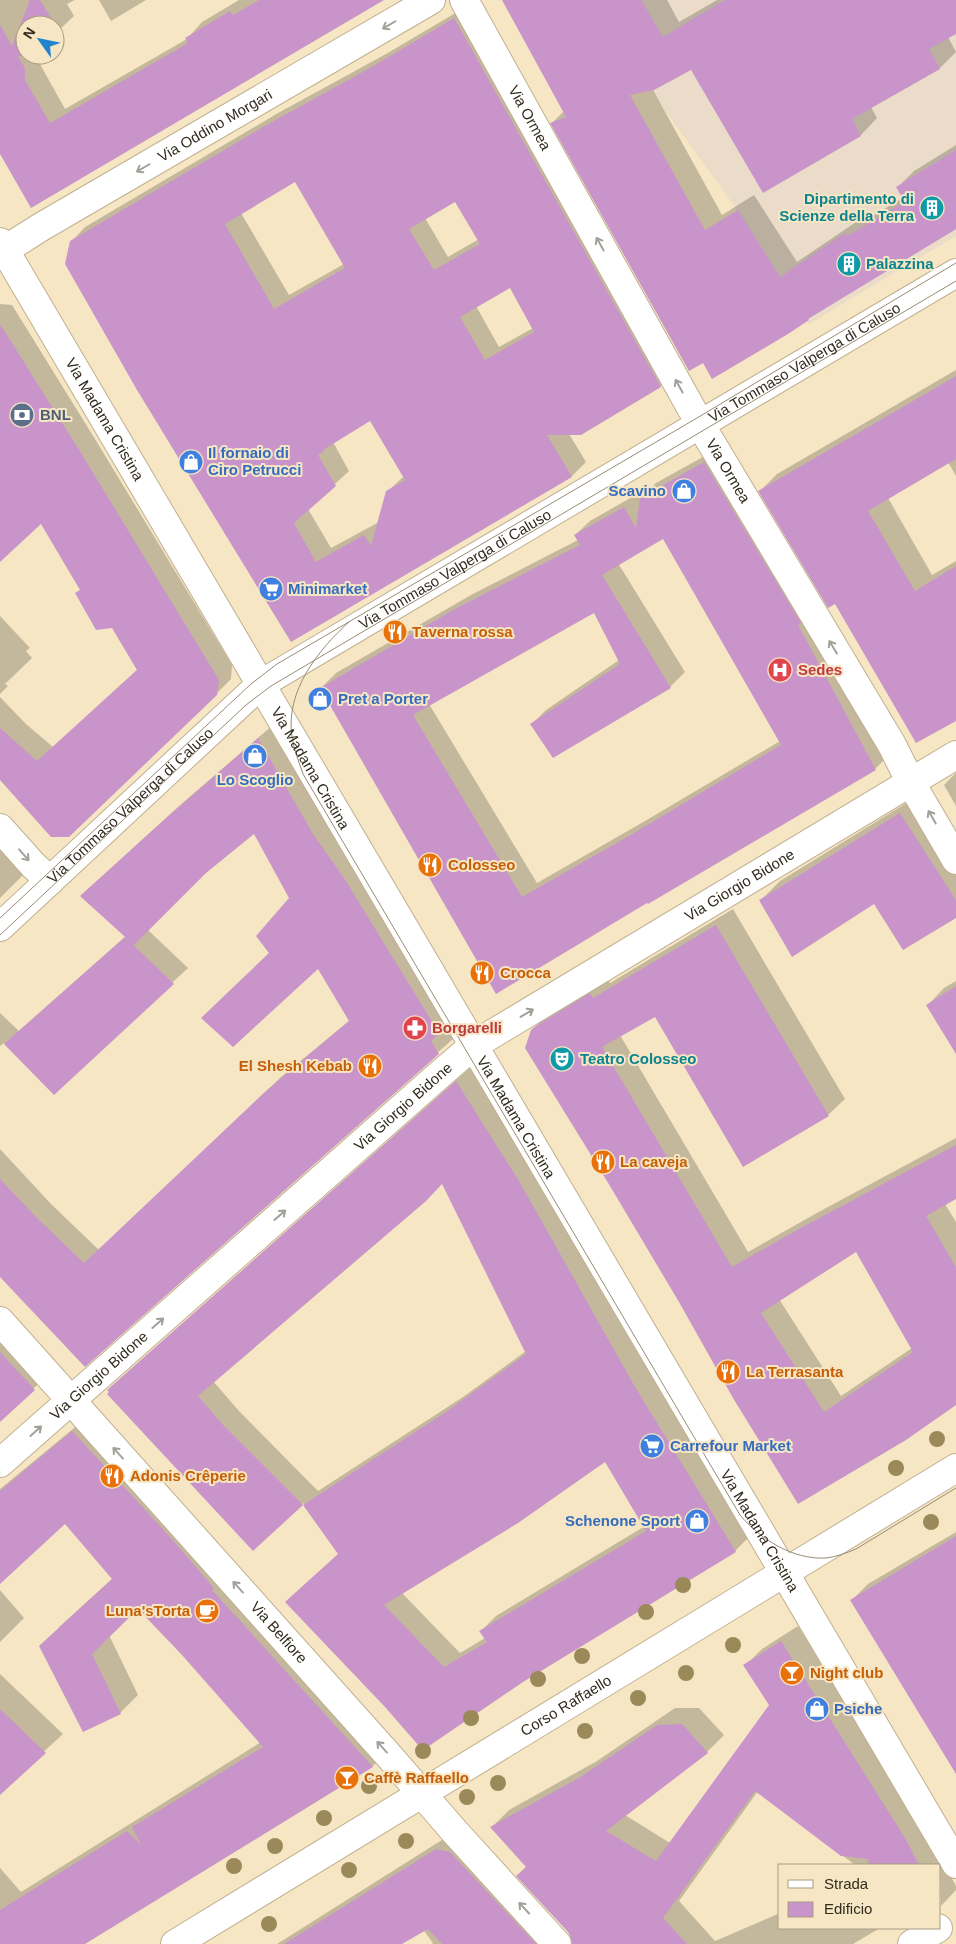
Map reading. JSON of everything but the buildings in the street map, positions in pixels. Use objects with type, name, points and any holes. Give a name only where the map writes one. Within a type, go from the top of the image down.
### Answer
[{"type":"street","name":"Via Oddino Morgari","points":[[2,248],[431,0]]},
{"type":"street","name":"Via Ormea","points":[[464,0],[700,424],[892,745],[911,783],[956,860]]},
{"type":"street","name":"Via Madama Cristina","points":[[2,248],[956,1864]]},
{"type":"street","name":"Via Tommaso Valperga di Caluso","points":[[0,927],[261,684],[700,424],[953,280]]},
{"type":"street","name":"Via Giorgio Bidone","points":[[0,1463],[474,1046],[956,755]]},
{"type":"street","points":[[0,828],[32,865],[50,881]]},
{"type":"street","name":"Via Belfiore","points":[[0,1321],[557,1944]]},
{"type":"street","name":"Corso Raffaello","points":[[175,1944],[956,1468]]},
{"type":"street","points":[[941,1926],[956,1917]]},
{"type":"street","points":[[912,1944],[936,1929]]},
{"type":"shaded area","points":[[592,0],[956,0],[956,236],[809,324],[736,208],[664,109]]},
{"type":"tram line","points":[[0,918],[251,684],[277,664],[697,418],[956,263]]},
{"type":"tram line","points":[[0,935],[246,705],[271,686],[956,281]]},
{"type":"tram line","points":[[350,621],[316,658],[306,673],[294,704],[291,720],[292,737],[303,774],[740,1515],[757,1532],[778,1546],[801,1556],[826,1558],[856,1549],[956,1488]]},
{"type":"place","name":"Dipartimento di Scienze della Terra","points":[[932,208]]},
{"type":"place","name":"Palazzina","points":[[849,264]]},
{"type":"place","name":"BNL","points":[[22,415]]},
{"type":"place","name":"Il fornaio di Ciro Petrucci","points":[[191,462]]},
{"type":"place","name":"Scavino","points":[[684,491]]},
{"type":"place","name":"Minimarket","points":[[271,589]]},
{"type":"place","name":"Taverna rossa","points":[[395,632]]},
{"type":"place","name":"Sedes","points":[[780,670]]},
{"type":"place","name":"Pret a Porter","points":[[320,699]]},
{"type":"place","name":"Lo Scoglio","points":[[255,756]]},
{"type":"place","name":"Colosseo","points":[[430,865]]},
{"type":"place","name":"Crocca","points":[[482,973]]},
{"type":"place","name":"Borgarelli","points":[[415,1028]]},
{"type":"place","name":"Teatro Colosseo","points":[[562,1059]]},
{"type":"place","name":"El Shesh Kebab","points":[[370,1066]]},
{"type":"place","name":"La caveja","points":[[603,1162]]},
{"type":"place","name":"La Terrasanta","points":[[728,1372]]},
{"type":"place","name":"Carrefour Market","points":[[652,1446]]},
{"type":"place","name":"Adonis Crêperie","points":[[112,1476]]},
{"type":"place","name":"Schenone Sport","points":[[697,1521]]},
{"type":"place","name":"Luna'sTorta","points":[[207,1611]]},
{"type":"place","name":"Night club","points":[[792,1673]]},
{"type":"place","name":"Psiche","points":[[817,1709]]},
{"type":"place","name":"Caffè Raffaello","points":[[347,1778]]}]
